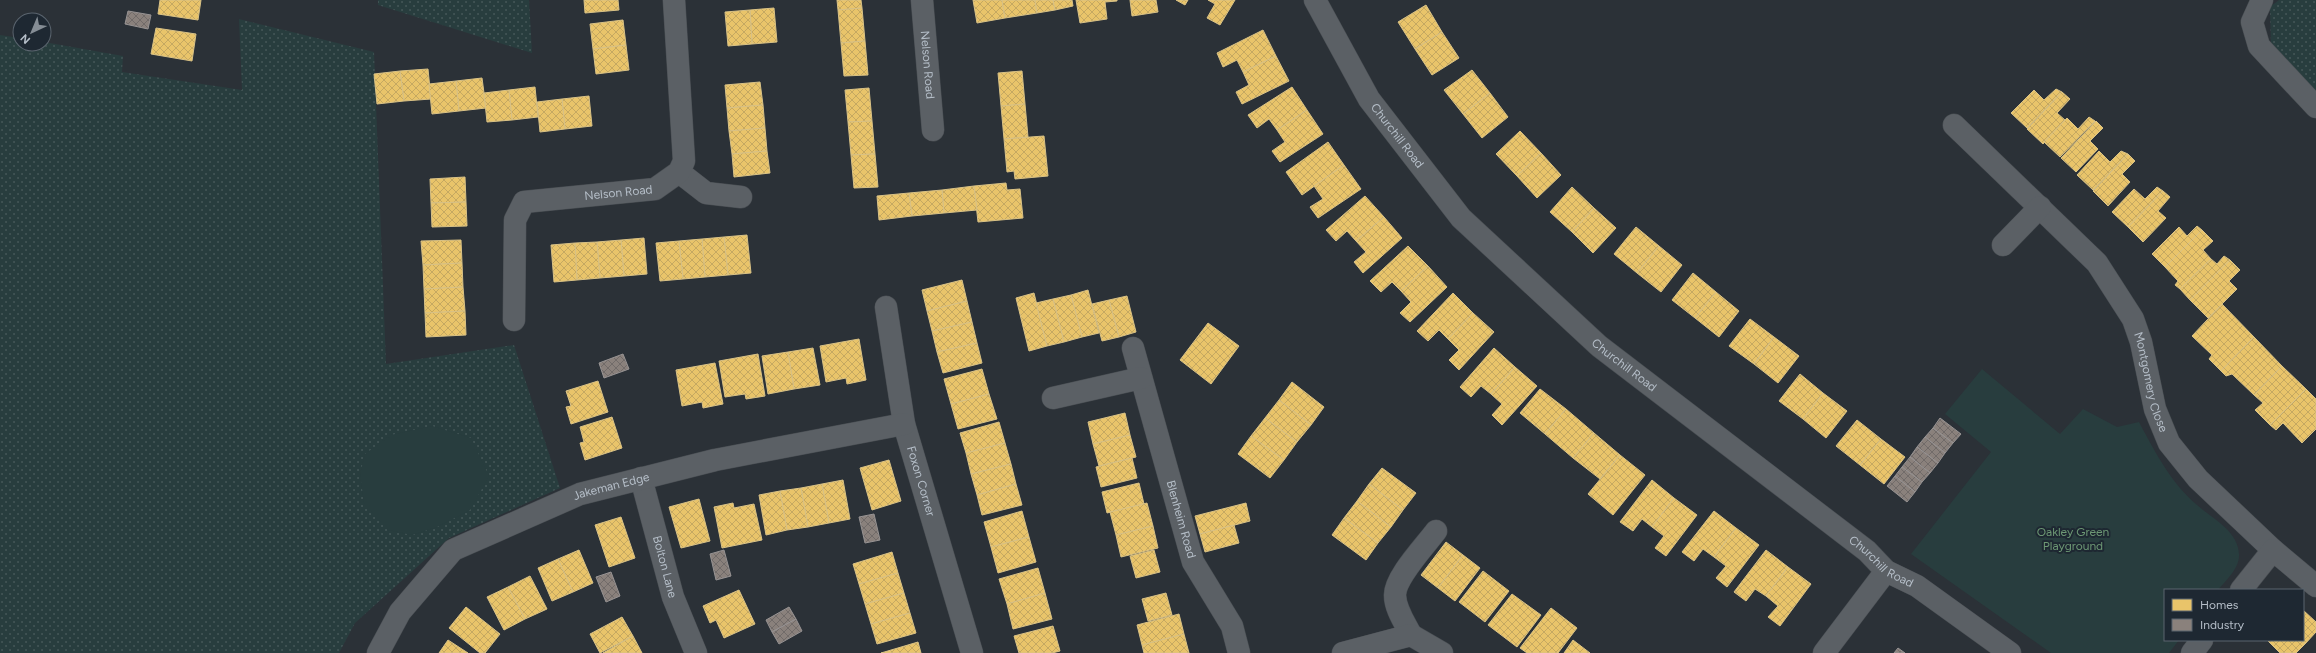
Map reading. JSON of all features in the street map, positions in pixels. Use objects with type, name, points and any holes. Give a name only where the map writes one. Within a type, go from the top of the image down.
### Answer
[{"type":"street","points":[[674,0],[684,161],[679,172],[706,193],[741,197]]},
{"type":"street","name":"Nelson Road","points":[[922,0],[933,130]]},
{"type":"street","name":"Churchill Road","points":[[1315,0],[1369,99],[1461,218],[1599,346],[1867,551],[1886,571],[1917,586],[2010,653]]},
{"type":"street","points":[[2262,0],[2252,22],[2259,46],[2316,107]]},
{"type":"street","name":"Montgomery Close","points":[[1954,124],[2097,263],[2133,319],[2141,342],[2155,409],[2169,443],[2198,479],[2273,550],[2316,586]]},
{"type":"street","name":"Nelson Road","points":[[514,320],[515,220],[524,202],[655,189],[679,172]]},
{"type":"street","points":[[2003,245],[2040,207]]},
{"type":"street","name":"Foxon Corner","points":[[886,307],[904,424],[972,653]]},
{"type":"street","name":"Blenheim Road","points":[[1133,348],[1193,562],[1232,626],[1239,653]]},
{"type":"street","points":[[1053,398],[1141,378]]},
{"type":"street","name":"Jakeman Edge","points":[[378,653],[400,612],[453,550],[580,494],[715,460],[904,424]]},
{"type":"street","name":"Bolton Lane","points":[[641,478],[673,597],[696,653]]},
{"type":"street","points":[[1436,531],[1397,583],[1395,596],[1411,635],[1442,653]]},
{"type":"street","points":[[2242,589],[2273,550]]},
{"type":"street","points":[[1824,653],[1886,571]]},
{"type":"street","points":[[1343,653],[1411,635]]},
{"type":"street","points":[[2192,653],[2201,641]]},
{"type":"green space","points":[[378,0],[529,0],[532,53],[378,5]]},
{"type":"green space","points":[[2279,0],[2316,0],[2316,91],[2271,44],[2270,7]]},
{"type":"green space","points":[[239,19],[374,52],[386,364],[514,345],[560,488],[449,538],[355,623],[339,653],[0,653],[0,35],[12,37],[12,52],[52,52],[52,43],[123,56],[122,72],[242,90]]},
{"type":"green space","name":"Oakley Green Playground","points":[[1982,369],[2060,434],[2083,409],[2117,427],[2139,422],[2158,456],[2179,487],[2197,505],[2224,526],[2234,539],[2238,546],[2239,554],[2239,559],[2235,569],[2219,589],[2164,589],[2164,641],[2178,641],[2169,653],[2051,653],[1911,554],[1991,452],[1945,414]]},
{"type":"green space","points":[[432,426],[471,438],[489,476],[470,510],[437,527],[412,535],[388,530],[364,503],[360,474],[365,454],[391,435]]},
{"type":"building: Homes","points":[[160,0],[201,0],[198,20],[158,14]]},
{"type":"building: Homes","points":[[584,0],[618,0],[619,10],[585,13]]},
{"type":"building: Homes","points":[[837,0],[861,0],[862,8],[838,10]]},
{"type":"building: Homes","points":[[973,0],[1002,0],[1005,18],[977,23]]},
{"type":"building: Homes","points":[[1002,0],[1035,0],[1037,13],[1005,18]]},
{"type":"building: Homes","points":[[1035,0],[1053,0],[1055,10],[1037,13]]},
{"type":"building: Homes","points":[[1053,0],[1072,0],[1073,6],[1055,10]]},
{"type":"building: Homes","points":[[1076,0],[1117,1],[1105,2],[1107,19],[1080,23]]},
{"type":"building: Homes","points":[[1130,0],[1156,0],[1158,12],[1132,16]]},
{"type":"building: Homes","points":[[1176,0],[1188,0],[1185,5]]},
{"type":"building: Homes","points":[[1208,0],[1235,0],[1220,25],[1207,18],[1215,4]]},
{"type":"building: Homes","points":[[1426,5],[1442,32],[1415,49],[1398,22]]},
{"type":"building: Homes","points":[[774,8],[777,42],[752,44],[750,10]]},
{"type":"building: Homes","points":[[862,8],[865,41],[841,43],[838,10]]},
{"type":"building: Homes","points":[[750,10],[752,44],[728,46],[725,12]]},
{"type":"building: Homes","points":[[623,20],[626,45],[593,49],[590,24]]},
{"type":"building: Homes","points":[[156,28],[196,34],[192,61],[151,54]]},
{"type":"building: Homes","points":[[1263,30],[1276,56],[1243,72],[1237,60],[1223,67],[1217,53]]},
{"type":"building: Homes","points":[[1442,32],[1459,58],[1432,75],[1415,49]]},
{"type":"building: Homes","points":[[865,41],[868,75],[844,76],[841,43]]},
{"type":"building: Homes","points":[[626,45],[629,70],[596,74],[593,49]]},
{"type":"building: Homes","points":[[1276,56],[1289,81],[1242,104],[1236,92],[1249,85],[1243,72]]},
{"type":"building: Homes","points":[[428,69],[431,99],[404,101],[400,71]]},
{"type":"building: Homes","points":[[1472,70],[1490,93],[1463,114],[1444,90]]},
{"type":"building: Homes","points":[[400,71],[404,101],[377,104],[374,74]]},
{"type":"building: Homes","points":[[1022,71],[1025,104],[1001,106],[998,73]]},
{"type":"building: Homes","points":[[482,78],[486,108],[459,111],[456,81]]},
{"type":"building: Homes","points":[[456,81],[459,111],[432,114],[429,84]]},
{"type":"building: Homes","points":[[760,82],[763,105],[727,108],[725,85]]},
{"type":"building: Homes","points":[[535,87],[538,117],[512,120],[509,90]]},
{"type":"building: Homes","points":[[1292,87],[1307,110],[1277,130],[1269,119],[1257,128],[1248,115]]},
{"type":"building: Homes","points":[[869,88],[872,121],[848,122],[845,90]]},
{"type":"building: Homes","points":[[2056,89],[2062,92],[2027,128],[2011,113],[2034,90],[2044,100]]},
{"type":"building: Homes","points":[[509,90],[512,120],[487,122],[484,93]]},
{"type":"building: Homes","points":[[2062,92],[2070,99],[2057,113],[2065,120],[2043,144],[2027,129]]},
{"type":"building: Homes","points":[[1490,93],[1508,117],[1482,138],[1463,114]]},
{"type":"building: Homes","points":[[589,96],[592,126],[565,129],[562,99]]},
{"type":"building: Homes","points":[[562,99],[565,129],[540,132],[537,102]]},
{"type":"building: Homes","points":[[1025,104],[1028,137],[1004,139],[1001,106]]},
{"type":"building: Homes","points":[[763,105],[765,128],[729,131],[727,108]]},
{"type":"building: Homes","points":[[1307,110],[1323,134],[1280,162],[1272,151],[1285,142],[1277,130]]},
{"type":"building: Homes","points":[[2089,117],[2095,121],[2060,157],[2044,142],[2067,118],[2078,129]]},
{"type":"building: Homes","points":[[872,121],[875,154],[851,155],[848,122]]},
{"type":"building: Homes","points":[[2096,121],[2103,128],[2090,141],[2098,149],[2076,172],[2061,158]]},
{"type":"building: Homes","points":[[765,128],[767,151],[732,154],[729,131]]},
{"type":"building: Homes","points":[[1520,131],[1541,153],[1517,176],[1496,154]]},
{"type":"building: Homes","points":[[1044,136],[1048,176],[1015,179],[1014,171],[1007,172],[1004,139]]},
{"type":"building: Homes","points":[[1328,142],[1344,165],[1302,195],[1286,172]]},
{"type":"building: Homes","points":[[767,151],[770,173],[734,177],[732,154]]},
{"type":"building: Homes","points":[[2099,151],[2110,162],[2121,151],[2128,154],[2093,190],[2077,175]]},
{"type":"building: Homes","points":[[1541,153],[1561,175],[1537,198],[1517,176]]},
{"type":"building: Homes","points":[[875,154],[878,187],[854,188],[851,155]]},
{"type":"building: Homes","points":[[2128,154],[2135,161],[2122,174],[2130,182],[2108,206],[2093,191]]},
{"type":"building: Homes","points":[[1344,165],[1361,189],[1318,218],[1310,207],[1323,199],[1314,186]]},
{"type":"building: Homes","points":[[465,177],[466,202],[431,203],[430,179]]},
{"type":"building: Homes","points":[[1006,183],[1007,190],[1020,189],[1023,218],[978,222],[974,186]]},
{"type":"building: Homes","points":[[974,186],[977,210],[944,213],[942,190]]},
{"type":"building: Homes","points":[[1572,187],[1594,208],[1572,232],[1550,212]]},
{"type":"building: Homes","points":[[2157,187],[2163,191],[2128,227],[2112,212],[2134,189],[2145,199]]},
{"type":"building: Homes","points":[[942,190],[944,213],[912,216],[909,193]]},
{"type":"building: Homes","points":[[2163,191],[2170,197],[2158,211],[2166,218],[2143,242],[2128,227]]},
{"type":"building: Homes","points":[[909,193],[912,216],[879,220],[877,196]]},
{"type":"building: Homes","points":[[1365,196],[1384,217],[1356,241],[1347,231],[1336,241],[1326,230]]},
{"type":"building: Homes","points":[[466,202],[467,226],[432,227],[431,203]]},
{"type":"building: Homes","points":[[1594,208],[1616,228],[1593,253],[1572,232]]},
{"type":"building: Homes","points":[[1384,217],[1402,238],[1363,273],[1354,262],[1366,252],[1356,241]]},
{"type":"building: Homes","points":[[2197,226],[2202,230],[2165,267],[2152,254],[2179,227],[2187,236]]},
{"type":"building: Homes","points":[[1636,227],[1659,246],[1637,273],[1614,254]]},
{"type":"building: Homes","points":[[2202,230],[2213,241],[2203,250],[2211,259],[2180,289],[2175,285],[2178,281],[2165,267]]},
{"type":"building: Homes","points":[[747,235],[751,273],[728,275],[724,237]]},
{"type":"building: Homes","points":[[724,237],[728,275],[705,277],[702,239]]},
{"type":"building: Homes","points":[[644,238],[647,274],[624,276],[621,240]]},
{"type":"building: Homes","points":[[702,239],[705,277],[683,279],[679,241]]},
{"type":"building: Homes","points":[[461,240],[462,263],[423,265],[421,241]]},
{"type":"building: Homes","points":[[621,240],[624,276],[600,278],[597,242]]},
{"type":"building: Homes","points":[[679,241],[683,279],[660,281],[656,243]]},
{"type":"building: Homes","points":[[597,242],[600,278],[577,280],[575,243]]},
{"type":"building: Homes","points":[[575,243],[577,280],[554,282],[551,245]]},
{"type":"building: Homes","points":[[1408,246],[1428,266],[1401,291],[1392,282],[1381,292],[1370,281]]},
{"type":"building: Homes","points":[[1659,246],[1682,265],[1661,292],[1637,273]]},
{"type":"building: Homes","points":[[2224,256],[2230,260],[2190,300],[2180,289],[2211,259],[2217,264]]},
{"type":"building: Homes","points":[[2230,260],[2240,270],[2229,281],[2237,289],[2208,318],[2190,300]]},
{"type":"building: Homes","points":[[462,263],[463,287],[424,289],[423,265]]},
{"type":"building: Homes","points":[[1428,266],[1447,287],[1410,322],[1400,313],[1411,302],[1401,291]]},
{"type":"building: Homes","points":[[1693,273],[1716,292],[1695,318],[1672,300]]},
{"type":"building: Homes","points":[[962,280],[967,301],[927,311],[922,290]]},
{"type":"building: Homes","points":[[463,287],[465,311],[425,313],[424,289]]},
{"type":"building: Homes","points":[[1088,290],[1099,333],[1082,337],[1071,295]]},
{"type":"building: Homes","points":[[1716,292],[1739,311],[1719,337],[1695,318]]},
{"type":"building: Homes","points":[[1034,293],[1047,346],[1029,351],[1016,298]]},
{"type":"building: Homes","points":[[1453,293],[1473,313],[1448,339],[1439,330],[1428,341],[1417,331]]},
{"type":"building: Homes","points":[[1071,295],[1082,337],[1064,342],[1053,299]]},
{"type":"building: Homes","points":[[1127,296],[1136,332],[1119,337],[1109,300]]},
{"type":"building: Homes","points":[[1053,299],[1064,342],[1047,346],[1036,303]]},
{"type":"building: Homes","points":[[1109,300],[1119,337],[1102,341],[1092,304]]},
{"type":"building: Homes","points":[[967,301],[972,322],[932,331],[927,311]]},
{"type":"building: Homes","points":[[2222,304],[2254,337],[2221,371],[2209,359],[2212,355],[2192,336]]},
{"type":"building: Homes","points":[[465,311],[466,335],[426,337],[425,313]]},
{"type":"building: Homes","points":[[1473,313],[1494,332],[1459,370],[1449,360],[1459,350],[1448,339]]},
{"type":"building: Homes","points":[[1750,319],[1774,337],[1754,364],[1729,346]]},
{"type":"building: Homes","points":[[972,322],[977,343],[937,352],[932,331]]},
{"type":"building: Homes","points":[[1208,323],[1239,346],[1211,384],[1180,360]]},
{"type":"building: Homes","points":[[1774,337],[1799,356],[1778,383],[1754,364]]},
{"type":"building: Homes","points":[[2254,337],[2282,366],[2254,395],[2232,374],[2226,376],[2221,371]]},
{"type":"building: Homes","points":[[859,339],[866,380],[847,384],[846,378],[826,382],[820,346]]},
{"type":"building: Homes","points":[[977,343],[982,363],[943,373],[937,352]]},
{"type":"building: Homes","points":[[813,348],[820,385],[794,389],[788,352]]},
{"type":"building: Homes","points":[[1494,348],[1515,367],[1491,394],[1481,386],[1471,397],[1460,387]]},
{"type":"building: Homes","points":[[788,352],[794,389],[768,394],[762,356]]},
{"type":"building: Homes","points":[[758,354],[765,396],[746,399],[745,394],[725,397],[719,361]]},
{"type":"building: Homes","points":[[715,363],[723,404],[703,408],[702,402],[682,406],[676,370]]},
{"type":"building: Homes","points":[[2282,366],[2306,389],[2270,425],[2255,410],[2263,403],[2254,395]]},
{"type":"building: Homes","points":[[1515,367],[1537,386],[1502,425],[1492,415],[1502,404],[1491,394]]},
{"type":"building: Homes","points":[[982,369],[989,394],[951,404],[944,379]]},
{"type":"building: Homes","points":[[1800,374],[1823,393],[1803,419],[1779,401]]},
{"type":"building: Homes","points":[[598,381],[608,412],[571,424],[566,407],[571,406],[566,391]]},
{"type":"building: Homes","points":[[1292,382],[1324,407],[1311,425],[1279,400]]},
{"type":"building: Homes","points":[[1540,389],[1566,409],[1545,434],[1520,413]]},
{"type":"building: Homes","points":[[2306,389],[2316,399],[2316,429],[2302,443],[2283,423],[2276,430],[2270,425]]},
{"type":"building: Homes","points":[[1823,393],[1847,411],[1826,438],[1803,419]]},
{"type":"building: Homes","points":[[989,394],[997,419],[958,429],[951,404]]},
{"type":"building: Homes","points":[[1279,400],[1311,425],[1297,442],[1265,418]]},
{"type":"building: Homes","points":[[1566,409],[1594,433],[1573,458],[1545,434]]},
{"type":"building: Homes","points":[[1125,413],[1130,435],[1093,444],[1088,422]]},
{"type":"building: Homes","points":[[612,417],[622,448],[585,460],[580,443],[584,442],[580,427]]},
{"type":"building: Homes","points":[[1265,418],[1297,442],[1284,460],[1251,436]]},
{"type":"building: Homes","points":[[1857,420],[1881,439],[1860,465],[1836,446]]},
{"type":"building: Homes","points":[[999,422],[1005,443],[966,453],[960,433]]},
{"type":"building: Homes","points":[[1594,433],[1620,455],[1600,479],[1573,458]]},
{"type":"building: Homes","points":[[1130,435],[1136,457],[1099,466],[1093,444]]},
{"type":"building: Homes","points":[[1251,436],[1284,460],[1270,478],[1238,454]]},
{"type":"building: Homes","points":[[1881,439],[1905,457],[1884,484],[1860,465]]},
{"type":"building: Homes","points":[[1005,443],[1011,464],[971,474],[966,453]]},
{"type":"building: Homes","points":[[1620,455],[1645,475],[1613,515],[1588,494]]},
{"type":"building: Homes","points":[[1132,458],[1137,478],[1101,487],[1096,467]]},
{"type":"building: Homes","points":[[889,460],[901,501],[872,510],[860,468]]},
{"type":"building: Homes","points":[[1011,464],[1016,484],[977,495],[971,474]]},
{"type":"building: Homes","points":[[1382,468],[1416,493],[1403,510],[1369,484]]},
{"type":"building: Homes","points":[[843,480],[850,519],[829,523],[822,484]]},
{"type":"building: Homes","points":[[1652,480],[1674,498],[1652,527],[1642,519],[1633,531],[1620,522]]},
{"type":"building: Homes","points":[[1139,483],[1144,504],[1107,513],[1102,492]]},
{"type":"building: Homes","points":[[822,484],[829,523],[808,527],[801,488]]},
{"type":"building: Homes","points":[[1016,484],[1022,505],[982,515],[977,495]]},
{"type":"building: Homes","points":[[1369,484],[1403,510],[1391,527],[1357,501]]},
{"type":"building: Homes","points":[[801,488],[808,527],[787,530],[780,491]]},
{"type":"building: Homes","points":[[780,491],[787,530],[766,535],[759,495]]},
{"type":"building: Homes","points":[[1674,498],[1697,515],[1666,556],[1655,548],[1664,536],[1652,527]]},
{"type":"building: Homes","points":[[699,499],[710,541],[681,548],[669,507]]},
{"type":"building: Homes","points":[[1357,501],[1391,527],[1378,543],[1344,518]]},
{"type":"building: Homes","points":[[733,503],[734,508],[754,504],[762,540],[722,548],[714,507]]},
{"type":"building: Homes","points":[[1147,503],[1153,526],[1116,535],[1110,512]]},
{"type":"building: Homes","points":[[1246,503],[1250,521],[1200,534],[1195,516]]},
{"type":"building: Homes","points":[[1022,511],[1029,537],[991,547],[984,522]]},
{"type":"building: Homes","points":[[1714,511],[1736,528],[1714,557],[1703,549],[1694,561],[1682,552]]},
{"type":"building: Homes","points":[[621,517],[635,558],[609,567],[595,525]]},
{"type":"building: Homes","points":[[1344,518],[1378,543],[1366,560],[1332,535]]},
{"type":"building: Homes","points":[[1234,525],[1239,543],[1205,552],[1200,534]]},
{"type":"building: Homes","points":[[1153,526],[1158,548],[1121,557],[1116,535]]},
{"type":"building: Homes","points":[[1736,528],[1759,545],[1727,587],[1716,578],[1726,566],[1714,557]]},
{"type":"building: Homes","points":[[1029,537],[1036,562],[998,573],[991,547]]},
{"type":"building: Homes","points":[[1446,542],[1463,555],[1438,588],[1421,575]]},
{"type":"building: Homes","points":[[579,550],[593,583],[573,592],[558,559]]},
{"type":"building: Homes","points":[[1154,550],[1160,572],[1136,578],[1130,556]]},
{"type":"building: Homes","points":[[1766,550],[1788,567],[1766,596],[1755,589],[1746,601],[1734,592]]},
{"type":"building: Homes","points":[[892,552],[898,573],[859,584],[853,564]]},
{"type":"building: Homes","points":[[1463,555],[1480,568],[1455,601],[1438,588]]},
{"type":"building: Homes","points":[[558,559],[573,592],[552,601],[538,568]]},
{"type":"building: Homes","points":[[1788,567],[1811,584],[1780,626],[1768,617],[1778,606],[1766,596]]},
{"type":"building: Homes","points":[[1038,568],[1045,593],[1007,604],[999,579]]},
{"type":"building: Homes","points":[[1483,571],[1509,591],[1485,622],[1459,602]]},
{"type":"building: Homes","points":[[898,573],[904,593],[865,604],[859,584]]},
{"type":"building: Homes","points":[[530,576],[547,609],[525,619],[508,587]]},
{"type":"building: Homes","points":[[508,587],[525,619],[504,630],[487,597]]},
{"type":"building: Homes","points":[[739,590],[755,624],[724,638],[716,620],[710,623],[703,606]]},
{"type":"building: Homes","points":[[904,593],[910,613],[871,624],[865,604]]},
{"type":"building: Homes","points":[[1045,593],[1052,619],[1013,629],[1007,604]]},
{"type":"building: Homes","points":[[1166,593],[1172,615],[1148,621],[1142,599]]},
{"type":"building: Homes","points":[[1512,594],[1541,615],[1517,647],[1488,625]]},
{"type":"building: Homes","points":[[466,607],[500,634],[485,653],[480,653],[449,628]]},
{"type":"building: Homes","points":[[1551,608],[1577,628],[1558,653],[1527,653],[1520,648]]},
{"type":"building: Homes","points":[[2304,611],[2316,622],[2316,632],[2305,644],[2301,641],[2304,641]]},
{"type":"building: Homes","points":[[910,613],[916,633],[877,644],[871,624]]},
{"type":"building: Homes","points":[[1179,614],[1184,634],[1142,645],[1137,625]]},
{"type":"building: Homes","points":[[622,617],[633,636],[600,653],[590,634]]},
{"type":"building: Homes","points":[[1053,626],[1060,651],[1052,653],[1019,653],[1014,636]]},
{"type":"building: Homes","points":[[1184,634],[1189,653],[1144,653],[1142,645]]},
{"type":"building: Homes","points":[[633,636],[642,653],[603,653]]},
{"type":"building: Homes","points":[[448,640],[468,653],[439,653]]},
{"type":"building: Homes","points":[[1573,640],[1590,653],[1564,653]]},
{"type":"building: Homes","points":[[2268,641],[2301,641],[2305,644],[2296,653],[2280,653]]},
{"type":"building: Homes","points":[[918,642],[921,653],[881,653]]},
{"type":"building: Industry","points":[[128,11],[151,15],[148,29],[125,24]]},
{"type":"building: Industry","points":[[623,354],[629,369],[604,378],[599,363]]},
{"type":"building: Industry","points":[[1940,418],[1961,434],[1953,443],[1933,428]]},
{"type":"building: Industry","points":[[1933,428],[1953,443],[1945,453],[1925,437]]},
{"type":"building: Industry","points":[[1925,437],[1945,453],[1938,463],[1917,447]]},
{"type":"building: Industry","points":[[1917,447],[1938,463],[1930,473],[1910,457]]},
{"type":"building: Industry","points":[[1910,457],[1930,473],[1922,482],[1902,467]]},
{"type":"building: Industry","points":[[1902,467],[1922,482],[1915,492],[1895,476]]},
{"type":"building: Industry","points":[[1895,476],[1915,492],[1907,502],[1887,486]]},
{"type":"building: Industry","points":[[874,514],[880,540],[865,543],[859,517]]},
{"type":"building: Industry","points":[[724,550],[731,576],[716,580],[710,554]]},
{"type":"building: Industry","points":[[611,572],[620,596],[606,602],[596,577]]},
{"type":"building: Industry","points":[[789,607],[796,619],[772,632],[766,620]]},
{"type":"building: Industry","points":[[796,619],[802,631],[779,644],[772,632]]},
{"type":"building: Industry","points":[[1898,648],[1905,653],[1894,653]]}]
